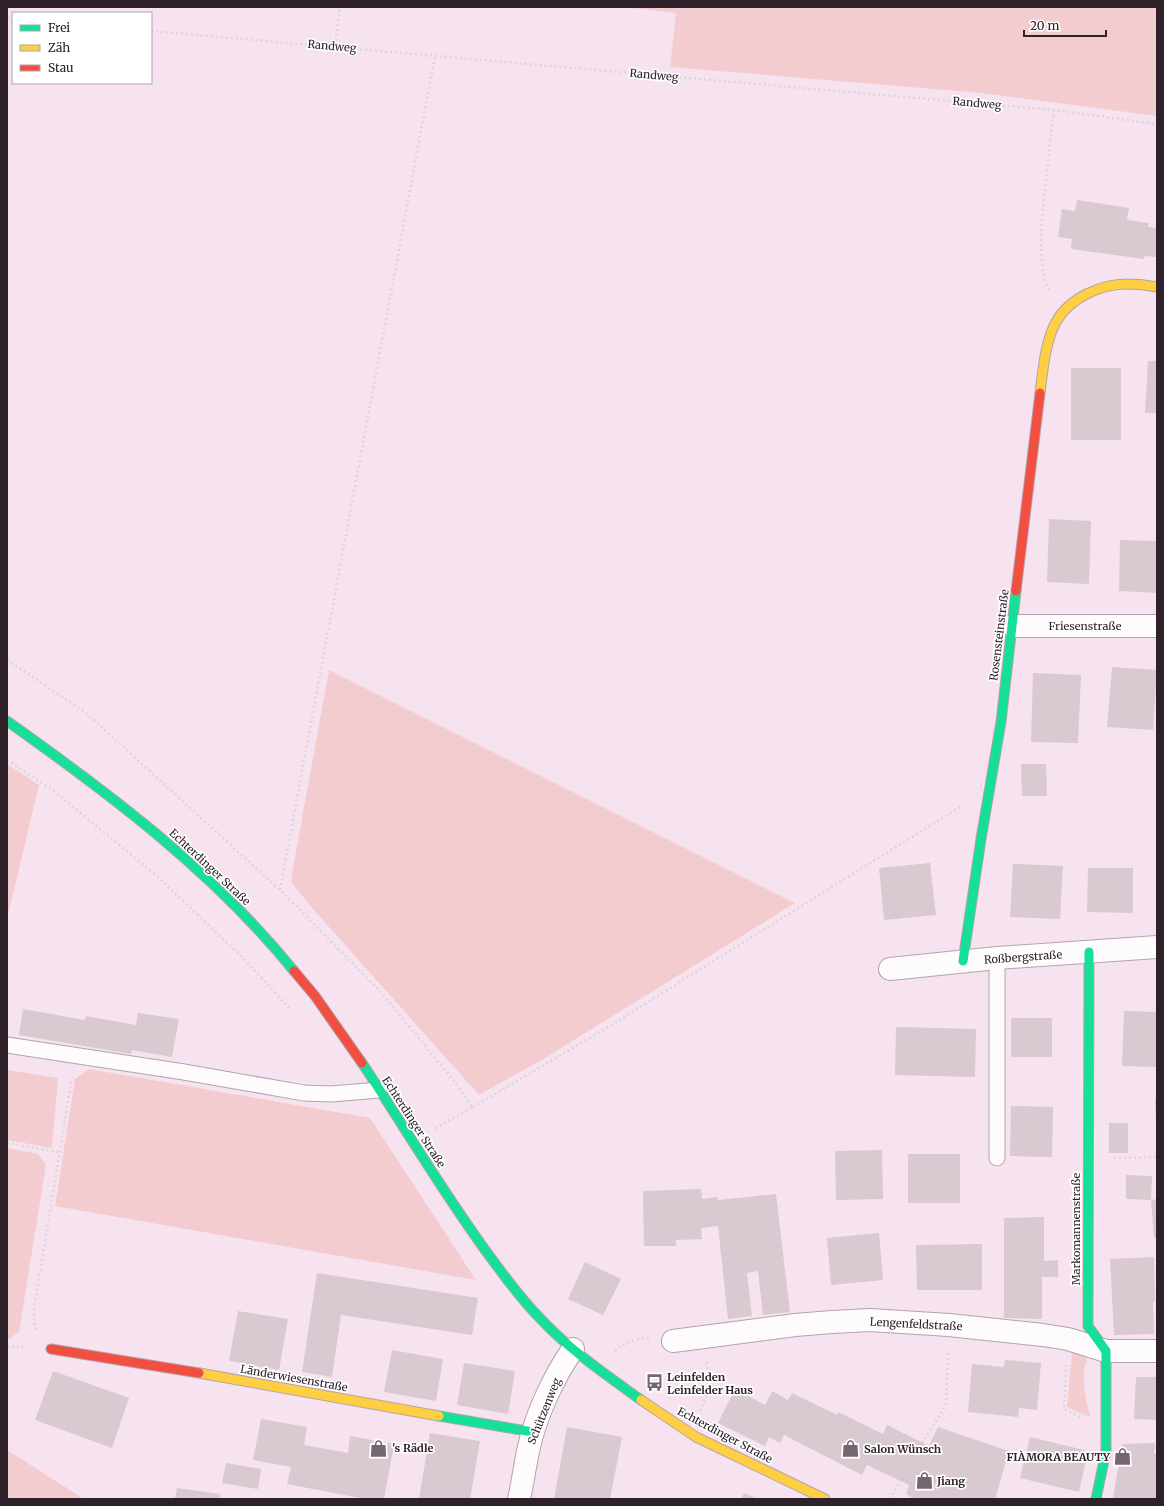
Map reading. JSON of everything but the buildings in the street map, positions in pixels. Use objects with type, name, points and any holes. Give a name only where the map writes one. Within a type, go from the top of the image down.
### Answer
[{"type":"street","points":[[1062,313],[1080,298],[1097,290],[1115,285],[1136,284],[1157,287]]},
{"type":"street","name":"Rosensteinstraße","points":[[963,961],[1002,711],[1013,626],[1029,471],[1045,357],[1050,337],[1062,313]]},
{"type":"street","name":"Friesenstraße","points":[[1013,626],[1157,626]]},
{"type":"street","name":"Echterdinger Straße","points":[[7,721],[70,765],[163,839],[219,889],[250,921],[315,996],[347,1041],[456,1210],[490,1258],[522,1298],[544,1322],[597,1369],[640,1400],[691,1433],[825,1499]]},
{"type":"street","name":"Roßbergstraße","points":[[890,969],[997,958],[1157,947]]},
{"type":"street","name":"Markomannenstraße","points":[[1089,952],[1088,1326],[1106,1350]]},
{"type":"street","name":"Lengenfeldstraße","points":[[673,1341],[832,1322],[870,1320],[949,1325],[1043,1335],[1068,1339],[1106,1350],[1157,1351]]},
{"type":"street","name":"Länderwiesenstraße","points":[[51,1349],[147,1364],[533,1432]]},
{"type":"street","name":"Schützenweg","points":[[519,1499],[533,1432],[554,1382],[573,1349]]},
{"type":"street","points":[[1096,1499],[1106,1451],[1106,1350]]},
{"type":"lane","points":[[997,958],[997,1158]]},
{"type":"lane","points":[[7,1045],[184,1072],[304,1093],[331,1094],[379,1090]]},
{"type":"path","points":[[335,46],[340,7]]},
{"type":"path","name":"Randweg","points":[[152,31],[1054,110],[1157,124]]},
{"type":"path","points":[[280,890],[435,56]]},
{"type":"path","points":[[1054,110],[1041,229],[1046,284],[1062,313]]},
{"type":"path","points":[[7,660],[85,712],[280,890],[380,991],[450,1076],[473,1107]]},
{"type":"path","points":[[7,760],[54,791],[158,877],[244,959],[294,1012]]},
{"type":"path","points":[[412,1141],[473,1107],[614,1023],[950,812],[988,795]]},
{"type":"path","points":[[51,1349],[44,1345],[39,1339],[34,1321],[34,1309],[71,1081]]},
{"type":"path","points":[[7,1143],[59,1152]]},
{"type":"path","points":[[1088,1157],[1157,1158]]},
{"type":"path","points":[[922,1443],[946,1405],[949,1325]]},
{"type":"path","points":[[597,1369],[619,1347],[631,1341],[644,1338],[660,1338],[673,1341]]},
{"type":"path","points":[[691,1433],[712,1381],[699,1338]]},
{"type":"path","points":[[7,1346],[20,1348],[39,1339]]},
{"type":"path","points":[[1064,1397],[1068,1339]]},
{"type":"path","points":[[890,1499],[900,1481]]},
{"type":"shaded area","points":[[623,7],[1157,7],[1157,116],[982,93],[670,67],[676,13]]},
{"type":"shaded area","points":[[329,670],[795,903],[545,1058],[479,1095],[313,909],[292,883],[292,874]]},
{"type":"shaded area","points":[[7,764],[39,785],[7,919]]},
{"type":"shaded area","points":[[89,1069],[370,1118],[476,1280],[55,1206],[75,1079]]},
{"type":"shaded area","points":[[7,1070],[58,1078],[52,1148],[7,1140]]},
{"type":"shaded area","points":[[7,1148],[38,1154],[46,1165],[19,1332],[9,1339],[7,1339]]},
{"type":"shaded area","points":[[1072,1353],[1081,1353],[1087,1360],[1084,1381],[1085,1395],[1090,1417],[1067,1407]]},
{"type":"shaded area","points":[[7,1450],[84,1499],[7,1499]]},
{"type":"traffic: fast","points":[[963,961],[981,839],[1001,722],[1016,591]]},
{"type":"traffic: fast","points":[[7,721],[84,777],[159,836],[230,900],[294,971]]},
{"type":"traffic: fast","points":[[1089,952],[1088,1326],[1106,1351],[1106,1451],[1096,1499]]},
{"type":"traffic: fast","points":[[362,1063],[459,1213],[521,1297],[532,1310],[574,1350],[600,1371],[641,1400]]},
{"type":"traffic: fast","points":[[439,1416],[533,1432]]},
{"type":"traffic: slow","points":[[1040,393],[1049,338],[1056,322],[1069,306],[1077,299],[1107,287],[1127,284],[1157,287]]},
{"type":"traffic: slow","points":[[199,1373],[439,1416]]},
{"type":"traffic: slow","points":[[641,1400],[696,1437],[825,1499]]},
{"type":"traffic: jam","points":[[1016,591],[1040,393]]},
{"type":"traffic: jam","points":[[294,971],[315,996],[362,1063]]},
{"type":"traffic: jam","points":[[51,1349],[199,1373]]},
{"type":"place","name":"Leinfelden Leinfelder Haus","points":[[654,1383]]},
{"type":"place","name":"'s Rädle","points":[[379,1448]]},
{"type":"place","name":"Salon Wünsch","points":[[851,1449]]},
{"type":"place","name":"FIÀMORA BEAUTY","points":[[1123,1457]]},
{"type":"place","name":"Jiang","points":[[924,1481]]}]
